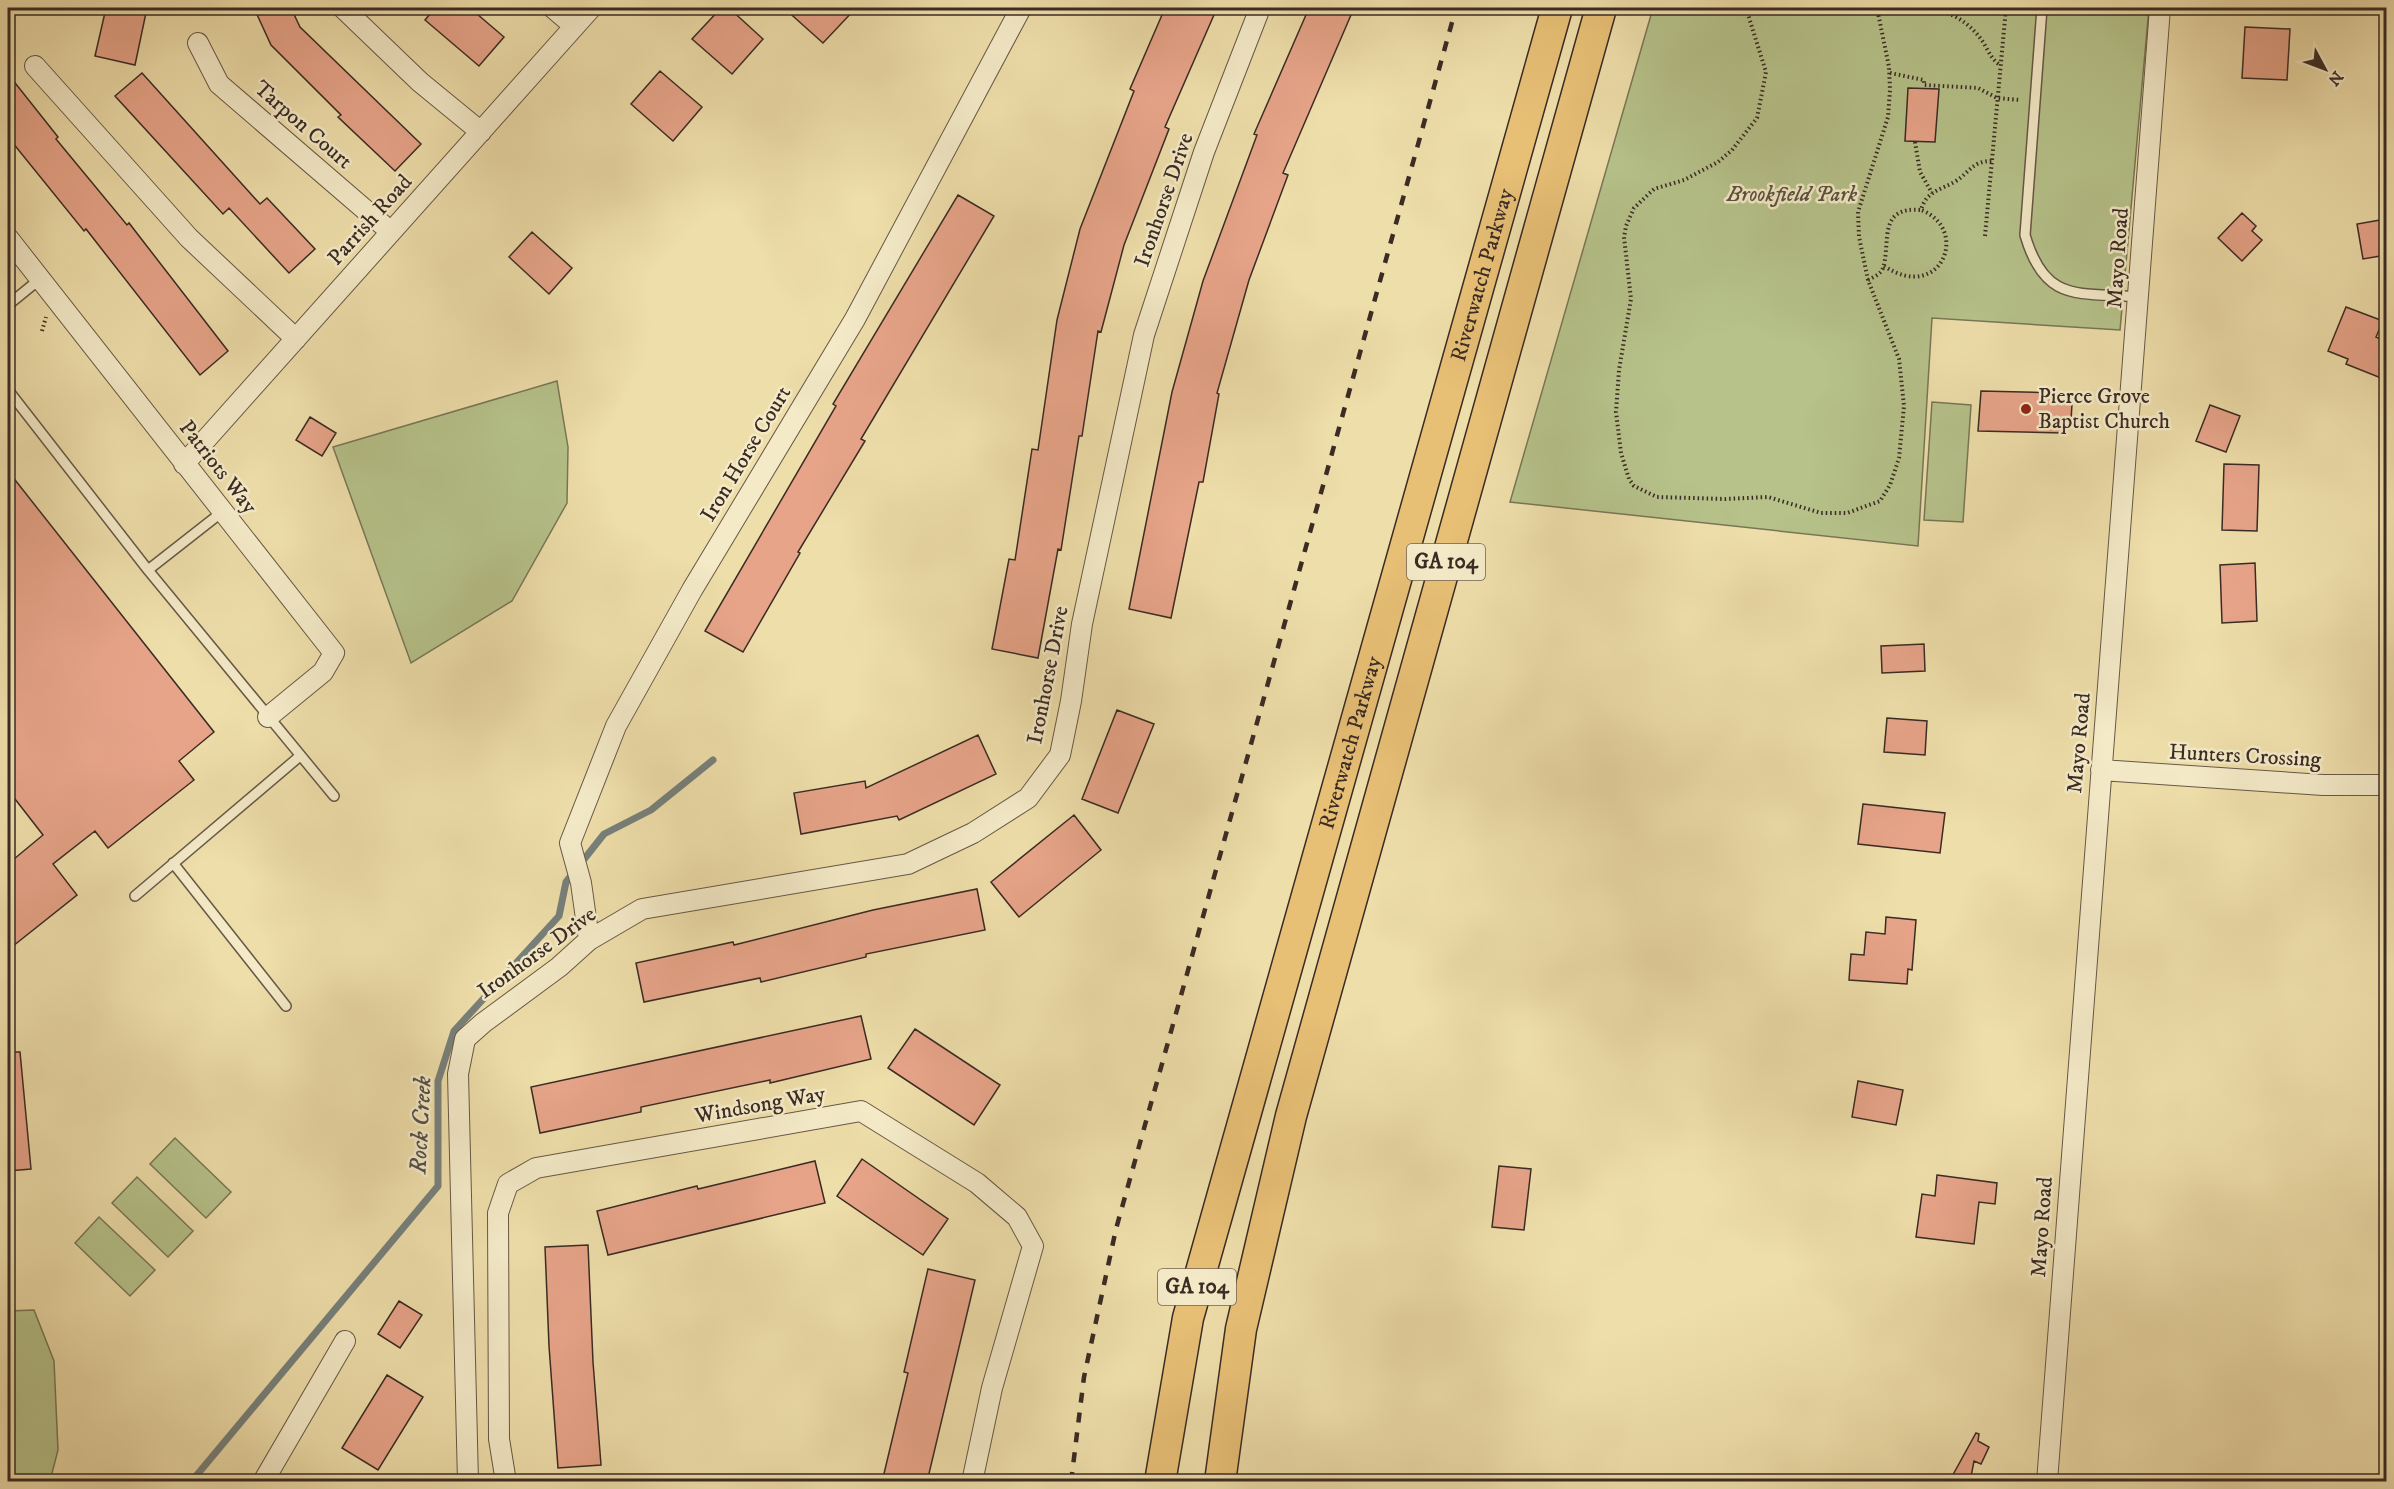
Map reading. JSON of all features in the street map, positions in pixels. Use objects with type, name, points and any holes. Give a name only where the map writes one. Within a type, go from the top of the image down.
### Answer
[{"type":"main road","name":"Riverwatch Parkway","points":[[1160,1482],[1188,1318],[1557,8]]},
{"type":"main road","name":"Riverwatch Parkway","points":[[1220,1482],[1241,1329],[1291,1116],[1601,8]]},
{"type":"street","points":[[343,8],[420,82],[481,132]]},
{"type":"street","points":[[553,8],[574,26]]},
{"type":"street","name":"Parrish Road","points":[[184,464],[591,8]]},
{"type":"street","name":"Iron Horse Court","points":[[589,940],[581,883],[570,843],[616,726],[692,590],[855,319],[1021,8]]},
{"type":"street","name":"Ironhorse Drive","points":[[468,1482],[458,1074],[465,1039],[559,967],[589,940],[642,909],[908,864],[973,833],[1028,798],[1060,755],[1071,701],[1082,624],[1144,335],[1204,153],[1260,8]]},
{"type":"street","name":"Mayo Road","points":[[2047,1482],[2101,770],[2140,297],[2160,8]]},
{"type":"street","name":"Tarpon Court","points":[[198,43],[219,84],[391,232]]},
{"type":"street","points":[[35,66],[189,238],[296,339]]},
{"type":"street","name":"Patriots Way","points":[[8,238],[334,653],[323,672],[268,717]]},
{"type":"street","name":"Hunters Crossing","points":[[2101,770],[2323,785],[2386,785]]},
{"type":"street","name":"Windsong Way","points":[[506,1482],[499,1439],[498,1213],[508,1184],[536,1168],[861,1111],[977,1183],[1017,1216],[1033,1246],[992,1388],[972,1482]]},
{"type":"street","points":[[262,1482],[345,1341]]},
{"type":"lane","points":[[2042,8],[2025,235],[2032,259],[2048,281],[2067,292],[2140,297]]},
{"type":"lane","points":[[8,305],[40,279]]},
{"type":"lane","points":[[8,390],[148,570],[334,796]]},
{"type":"lane","points":[[148,570],[222,512]]},
{"type":"lane","points":[[135,896],[300,756]]},
{"type":"lane","points":[[173,863],[286,1006]]},
{"type":"path","points":[[1746,8],[1766,72],[1757,118],[1732,150],[1718,162],[1684,180],[1654,189],[1634,208],[1626,226],[1624,237],[1631,299],[1619,370],[1616,412],[1621,453],[1629,479],[1634,486],[1657,497],[1725,499],[1768,497],[1782,499],[1821,513],[1847,513],[1880,501],[1890,485],[1899,458],[1904,406],[1899,359],[1868,280],[1858,237],[1858,212],[1888,117],[1890,73],[1877,8]]},
{"type":"path","points":[[1877,14],[1892,8]]},
{"type":"path","points":[[1921,8],[1942,10],[1959,19],[1979,37],[1994,61],[2000,65]]},
{"type":"path","points":[[1985,236],[2006,8]]},
{"type":"path","points":[[1890,73],[1924,80],[1924,85],[1978,88],[1997,98],[2036,102]]},
{"type":"path","points":[[1915,142],[1920,172],[1932,193]]},
{"type":"path","points":[[1922,210],[1923,201],[1932,193],[1960,177],[1972,165],[1992,161]]},
{"type":"path","points":[[1868,280],[1884,267],[1885,236],[1890,223],[1910,210],[1922,210],[1941,228],[1946,247],[1944,261],[1934,271],[1923,275],[1907,275],[1884,267]]},
{"type":"green space","name":"Brookfield Park","points":[[1653,8],[2149,8],[2120,330],[1932,318],[1918,546],[1510,502]]},
{"type":"green space","points":[[557,381],[568,447],[567,503],[512,601],[411,663],[333,447]]},
{"type":"green space","points":[[1932,402],[1971,405],[1963,522],[1924,520]]},
{"type":"green space","points":[[175,1138],[231,1192],[206,1218],[150,1164]]},
{"type":"green space","points":[[137,1177],[193,1231],[168,1257],[112,1203]]},
{"type":"green space","points":[[99,1217],[155,1270],[130,1296],[75,1243]]},
{"type":"green space","points":[[34,1310],[54,1361],[58,1450],[50,1481],[8,1481],[8,1311]]},
{"type":"building","points":[[106,8],[147,8],[135,65],[95,56]]},
{"type":"building","points":[[254,8],[291,8],[300,27],[421,144],[395,171],[338,117],[341,115],[271,45]]},
{"type":"building","points":[[435,8],[470,8],[504,37],[479,66],[425,20]]},
{"type":"building","points":[[721,8],[729,8],[763,39],[732,74],[692,39]]},
{"type":"building","points":[[784,8],[856,8],[823,43]]},
{"type":"building","points":[[1165,8],[1217,8],[1165,127],[1169,129],[1124,245],[1101,332],[1098,331],[1082,436],[1079,436],[1061,550],[1058,549],[1038,658],[992,649],[1009,559],[1015,560],[1032,449],[1038,450],[1057,320],[1080,229],[1134,91],[1130,89]]},
{"type":"building","points":[[1309,8],[1354,8],[1283,173],[1288,175],[1249,280],[1217,393],[1219,394],[1203,482],[1199,482],[1171,618],[1129,609],[1172,392],[1203,281],[1257,135],[1254,134]]},
{"type":"building","points":[[2245,27],[2290,29],[2287,80],[2242,78]]},
{"type":"building","points":[[660,71],[702,107],[673,141],[631,104]]},
{"type":"building","points":[[142,73],[260,204],[267,198],[315,249],[289,273],[229,208],[223,214],[115,96]]},
{"type":"building","points":[[8,74],[58,137],[56,139],[127,225],[129,223],[228,351],[200,375],[86,229],[84,231],[8,137]]},
{"type":"building","points":[[1908,88],[1939,89],[1935,142],[1905,141]]},
{"type":"building","points":[[958,195],[994,216],[861,439],[865,441],[798,552],[800,553],[743,652],[705,631],[836,406],[833,404]]},
{"type":"building","points":[[2242,213],[2256,226],[2252,231],[2262,240],[2242,261],[2218,238]]},
{"type":"building","points":[[2386,219],[2386,255],[2363,259],[2357,224]]},
{"type":"building","points":[[532,232],[572,268],[549,294],[509,257]]},
{"type":"building","points":[[2346,307],[2383,321],[2376,337],[2386,341],[2386,364],[2381,378],[2346,364],[2348,359],[2328,351]]},
{"type":"building","name":"Pierce Grove Baptist Church","points":[[1981,391],[2064,393],[2063,404],[2072,404],[2071,421],[2063,421],[2063,433],[1978,431]]},
{"type":"building","points":[[2210,405],[2240,416],[2226,452],[2196,441]]},
{"type":"building","points":[[310,417],[336,433],[322,456],[296,440]]},
{"type":"building","points":[[2224,464],[2259,465],[2257,531],[2222,530]]},
{"type":"building","points":[[8,471],[214,732],[179,761],[194,780],[108,848],[95,831],[53,864],[77,895],[8,950],[8,864],[43,835],[8,790]]},
{"type":"building","points":[[2255,563],[2257,621],[2222,623],[2220,565]]},
{"type":"building","points":[[1924,644],[1925,671],[1882,673],[1881,646]]},
{"type":"building","points":[[1117,710],[1154,724],[1118,813],[1082,799]]},
{"type":"building","points":[[1887,718],[1927,721],[1925,755],[1884,752]]},
{"type":"building","points":[[978,735],[996,774],[899,820],[897,816],[801,834],[794,793],[865,781],[866,788]]},
{"type":"building","points":[[1863,804],[1945,813],[1940,853],[1858,844]]},
{"type":"building","points":[[1074,815],[1101,850],[1019,917],[991,882]]},
{"type":"building","points":[[977,889],[985,930],[866,954],[866,957],[761,982],[760,978],[644,1002],[636,963],[733,942],[734,945],[873,910]]},
{"type":"building","points":[[1886,917],[1916,920],[1912,970],[1908,969],[1907,984],[1849,980],[1851,954],[1864,955],[1866,932],[1885,934]]},
{"type":"building","points":[[861,1016],[871,1059],[770,1083],[770,1080],[641,1107],[641,1112],[540,1133],[531,1087]]},
{"type":"building","points":[[915,1029],[1000,1085],[974,1125],[888,1068]]},
{"type":"building","points":[[8,1052],[20,1052],[31,1169],[8,1171]]},
{"type":"building","points":[[1858,1081],[1903,1090],[1896,1125],[1852,1117]]},
{"type":"building","points":[[862,1159],[948,1219],[923,1255],[837,1196]]},
{"type":"building","points":[[815,1161],[825,1203],[608,1255],[597,1211],[697,1186],[698,1189]]},
{"type":"building","points":[[1499,1166],[1531,1169],[1524,1230],[1492,1227]]},
{"type":"building","points":[[1937,1175],[1997,1183],[1995,1204],[1979,1202],[1974,1244],[1916,1237],[1922,1194],[1935,1196]]},
{"type":"building","points":[[588,1245],[593,1362],[601,1465],[558,1468],[549,1346],[545,1247]]},
{"type":"building","points":[[928,1269],[975,1280],[927,1482],[882,1482],[908,1373],[904,1372]]},
{"type":"building","points":[[399,1301],[422,1315],[400,1348],[378,1334]]},
{"type":"building","points":[[387,1375],[423,1397],[378,1470],[342,1448]]},
{"type":"building","points":[[1976,1433],[1979,1434],[1978,1441],[1989,1447],[1981,1464],[1974,1461],[1970,1482],[1949,1482]]},
{"type":"waterway","name":"Rock Creek","points":[[191,1482],[438,1186],[438,1081],[454,1031],[559,916],[566,882],[604,834],[651,810],[713,760]]},
{"type":"railway","points":[[1071,1482],[1084,1377],[1116,1229],[1456,8]]},
{"type":"place","name":"Pierce Grove Baptist Church","points":[[2026,409]]}]
